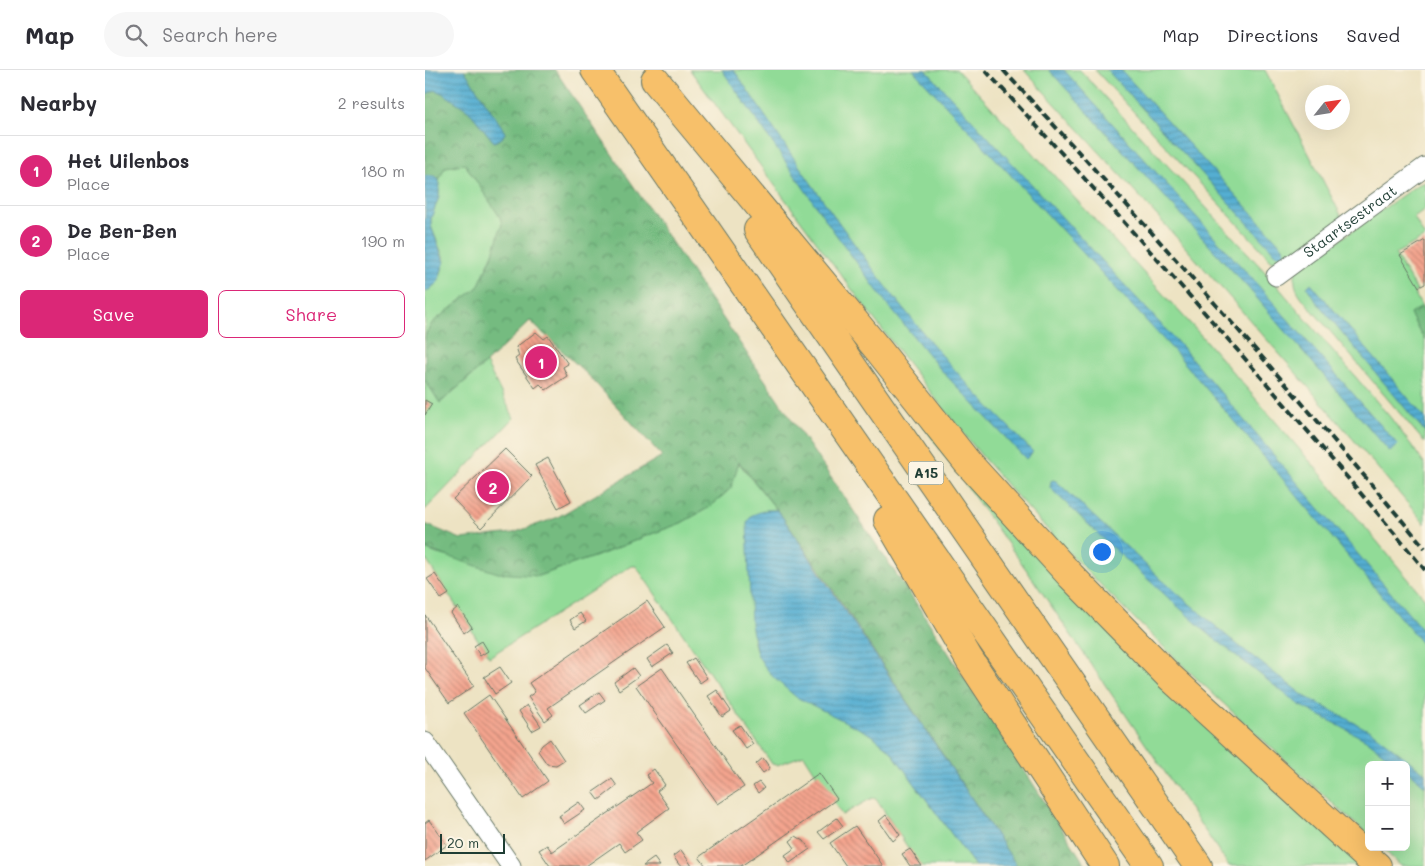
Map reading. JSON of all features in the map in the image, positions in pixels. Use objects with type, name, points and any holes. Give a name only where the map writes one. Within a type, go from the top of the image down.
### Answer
[{"type":"highway","name":"A15","points":[[595,70],[1149,866]]},
{"type":"highway","name":"A15","points":[[651,75],[1198,866]]},
{"type":"highway","name":"A15","points":[[651,75],[880,352],[956,448],[1071,576],[1170,677],[1377,866]]},
{"type":"highway","name":"A15","points":[[784,342],[969,659],[1105,866]]},
{"type":"street","name":"Staartsestraat","points":[[1276,276],[1425,167]]},
{"type":"street","points":[[425,742],[511,866]]},
{"type":"green space","points":[[464,70],[555,70],[926,618],[1086,866],[1017,866],[821,572],[779,512],[739,462],[731,488],[710,507],[681,523],[605,553],[538,576],[498,573],[425,549],[425,524],[461,539],[513,533],[556,518],[662,456],[588,375],[530,321],[440,403],[425,380],[425,336],[432,323],[478,287],[492,257],[502,224],[500,217],[465,164],[445,167],[439,180],[434,176],[425,176],[425,95],[435,90],[468,110],[494,142],[502,138],[505,133]]},
{"type":"green space","points":[[690,70],[957,70],[1198,332],[1320,473],[1425,599],[1425,866],[1401,866],[1385,851],[1410,851],[1410,761],[1365,761],[1365,832],[1171,654],[1076,560],[986,461],[868,311]]},
{"type":"green space","points":[[1024,70],[1080,70],[1267,274],[1390,417],[1425,465],[1425,524],[1227,294]]},
{"type":"green space","points":[[1095,70],[1265,70],[1343,219],[1281,263],[1271,260]]},
{"type":"green space","points":[[465,164],[500,217],[502,224],[493,253],[478,287],[432,323],[425,340],[425,293],[438,282],[445,261],[431,226],[431,218],[439,197],[439,180],[445,167]]},
{"type":"green space","points":[[1425,182],[1425,209],[1414,217],[1425,237],[1395,254],[1417,291],[1414,293],[1422,307],[1410,314],[1425,341],[1425,443],[1304,300],[1297,289],[1295,276],[1296,271],[1417,185]]},
{"type":"green space","points":[[1422,307],[1425,312],[1425,341],[1410,314]]},
{"type":"green space","points":[[486,363],[514,418],[425,510],[425,380],[440,403]]},
{"type":"green space","points":[[908,404],[1370,866],[1229,866],[1028,572]]},
{"type":"green space","points":[[738,462],[777,510],[766,510],[753,639],[757,654],[763,664],[872,735],[890,750],[975,866],[920,866],[876,799],[872,798],[842,815],[804,755],[777,765],[772,764],[636,566],[631,566],[489,657],[425,558],[425,549],[437,554],[538,576],[605,553],[681,523],[710,507],[731,488]]},
{"type":"water","points":[[425,70],[464,70],[502,127],[505,133],[502,138],[494,142],[468,110],[444,94],[435,90],[425,95]]},
{"type":"water","points":[[722,70],[734,70],[836,218],[918,326],[947,361],[1033,452],[1026,459],[940,369],[887,304],[832,229]]},
{"type":"water","points":[[913,70],[926,70],[1181,346],[1425,633],[1425,647],[1176,353]]},
{"type":"water","points":[[1049,70],[1064,70],[1256,283],[1398,445],[1390,452],[1249,289]]},
{"type":"water","points":[[1107,70],[1121,70],[1283,247],[1286,255],[1284,257],[1276,254]]},
{"type":"water","points":[[425,176],[434,176],[439,180],[439,197],[431,218],[431,226],[444,262],[438,282],[425,293]]},
{"type":"water","points":[[1311,283],[1425,418],[1425,432],[1315,300],[1307,287]]},
{"type":"water","points":[[1051,481],[1056,481],[1162,580],[1234,642],[1304,696],[1372,732],[1409,761],[1394,761],[1366,740],[1298,704],[1205,631],[1050,488]]},
{"type":"water","points":[[766,510],[777,510],[779,512],[1017,866],[975,866],[890,750],[872,735],[796,697],[774,678],[763,664],[757,654],[751,624],[747,523],[752,515]]},
{"type":"water","points":[[1410,761],[1425,773],[1425,786],[1410,773]]},
{"type":"building","points":[[1425,240],[1425,284],[1419,287],[1400,255]]},
{"type":"building","points":[[536,332],[544,339],[548,336],[568,364],[563,367],[567,376],[546,390],[540,384],[535,388],[515,359],[519,356],[516,347]]},
{"type":"building","points":[[425,400],[432,404],[425,415]]},
{"type":"building","points":[[505,449],[532,476],[481,528],[453,499]]},
{"type":"building","points":[[548,458],[571,501],[558,508],[535,465]]},
{"type":"building","points":[[435,574],[449,594],[441,599],[427,579]]},
{"type":"building","points":[[647,601],[665,627],[548,708],[553,715],[545,721],[528,697],[535,692],[529,683]]},
{"type":"building","points":[[458,607],[472,627],[464,633],[451,613]]},
{"type":"building","points":[[580,613],[586,621],[575,628],[570,620]]},
{"type":"building","points":[[425,615],[474,686],[449,703],[425,668]]},
{"type":"building","points":[[482,641],[488,651],[480,656],[474,646]]},
{"type":"building","points":[[667,645],[673,653],[652,667],[647,659]]},
{"type":"building","points":[[694,658],[707,678],[700,683],[686,663]]},
{"type":"building","points":[[500,667],[511,683],[495,694],[484,677]]},
{"type":"building","points":[[633,668],[639,676],[619,690],[614,682]]},
{"type":"building","points":[[662,668],[744,787],[718,804],[636,686]]},
{"type":"building","points":[[717,690],[731,711],[722,717],[708,696]]},
{"type":"building","points":[[599,692],[605,700],[586,713],[580,705]]},
{"type":"building","points":[[489,695],[548,781],[523,799],[464,713]]},
{"type":"building","points":[[527,705],[541,726],[532,731],[519,711]]},
{"type":"building","points":[[740,725],[753,744],[746,749],[732,730]]},
{"type":"building","points":[[550,739],[564,760],[556,765],[547,764],[538,751]]},
{"type":"building","points":[[763,758],[770,768],[763,773],[756,764]]},
{"type":"building","points":[[654,769],[665,785],[657,791],[669,808],[636,832],[642,840],[625,852],[619,843],[586,866],[550,866],[539,850],[547,845],[552,852],[652,783],[646,775]]},
{"type":"building","points":[[819,773],[837,799],[741,866],[706,866],[699,857]]},
{"type":"building","points":[[612,779],[617,786],[599,800],[593,792]]},
{"type":"building","points":[[759,782],[764,788],[758,793],[753,786]]},
{"type":"building","points":[[579,802],[585,810],[564,824],[559,816]]},
{"type":"building","points":[[886,815],[900,835],[893,841],[879,821]]},
{"type":"building","points":[[837,818],[843,826],[824,839],[818,832]]},
{"type":"building","points":[[429,820],[447,845],[425,861],[425,823]]},
{"type":"building","points":[[855,826],[883,866],[846,866],[830,843]]},
{"type":"building","points":[[796,836],[804,841],[810,849],[790,863],[785,855],[795,848],[790,841]]},
{"type":"building","points":[[910,849],[922,866],[910,866],[902,854]]},
{"type":"building","points":[[681,850],[692,866],[680,866],[673,856]]},
{"type":"building","points":[[654,858],[660,866],[643,866]]},
{"type":"railway","points":[[985,70],[1208,317],[1425,570]]},
{"type":"railway","points":[[1003,70],[1217,306],[1425,548]]},
{"type":"place","name":"Het Uilenbos","points":[[541,362]]},
{"type":"place","name":"De Ben-Ben","points":[[493,487]]}]
